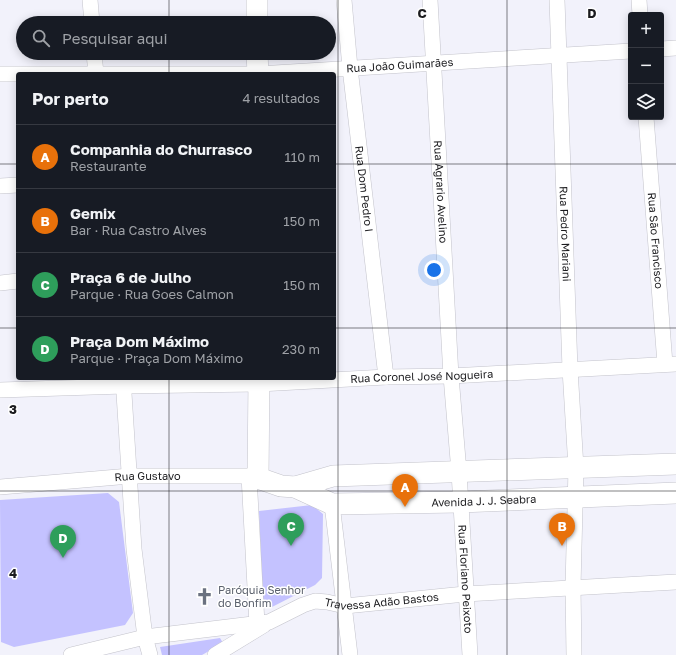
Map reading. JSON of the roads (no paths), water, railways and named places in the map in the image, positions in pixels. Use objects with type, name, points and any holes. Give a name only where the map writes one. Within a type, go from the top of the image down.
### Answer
[{"type":"street","points":[[90,0],[91,16]]},
{"type":"street","points":[[257,0],[257,16]]},
{"type":"street","name":"Rua Dom Pedro I","points":[[344,0],[350,68],[386,377]]},
{"type":"street","name":"Rua Agrario Avelino","points":[[430,0],[451,376],[460,502]]},
{"type":"street","name":"Rua Pedro Mariani","points":[[557,0],[570,369],[576,468],[573,587],[574,655]]},
{"type":"street","points":[[639,0],[640,12]]},
{"type":"street","points":[[664,49],[676,48]]},
{"type":"street","name":"Rua João Guimarães","points":[[289,72],[628,51]]},
{"type":"street","points":[[95,60],[96,72]]},
{"type":"street","points":[[258,60],[258,72]]},
{"type":"street","name":"Rua João Guimarães","points":[[0,74],[16,74]]},
{"type":"street","name":"Rua São Francisco","points":[[646,120],[671,364]]},
{"type":"street","points":[[0,186],[16,185]]},
{"type":"street","points":[[0,283],[16,281]]},
{"type":"street","name":"Rua Coronel José Nogueira","points":[[336,379],[451,376],[671,364]]},
{"type":"street","name":"Rua Coronel José Nogueira","points":[[0,390],[123,382],[291,380]]},
{"type":"street","points":[[215,655],[263,623],[253,477],[259,381]]},
{"type":"street","points":[[123,382],[134,549],[145,637],[150,655]]},
{"type":"street","points":[[295,487],[333,476],[676,464]]},
{"type":"street","name":"Rua Gustavo","points":[[0,487],[130,476],[253,477],[280,486],[295,487]]},
{"type":"street","name":"Avenida J. J. Seabra","points":[[295,487],[332,504],[460,502],[676,493]]},
{"type":"street","name":"Rua Floriano Peixoto","points":[[460,502],[470,655]]},
{"type":"street","points":[[332,504],[350,655]]},
{"type":"street","name":"Travessa Adão Bastos","points":[[76,654],[145,637],[263,623],[302,605],[315,601],[345,606],[465,594],[676,582]]},
{"type":"place","name":"Companhia do Churrasco","points":[[405,507]]},
{"type":"place","name":"Praça 6 de Julho","points":[[291,546]]},
{"type":"place","name":"Gemix","points":[[562,546]]},
{"type":"place","name":"Praça Dom Máximo","points":[[63,558]]},
{"type":"place","name":"Paróquia Senhor do Bonfim","points":[[205,596]]}]
